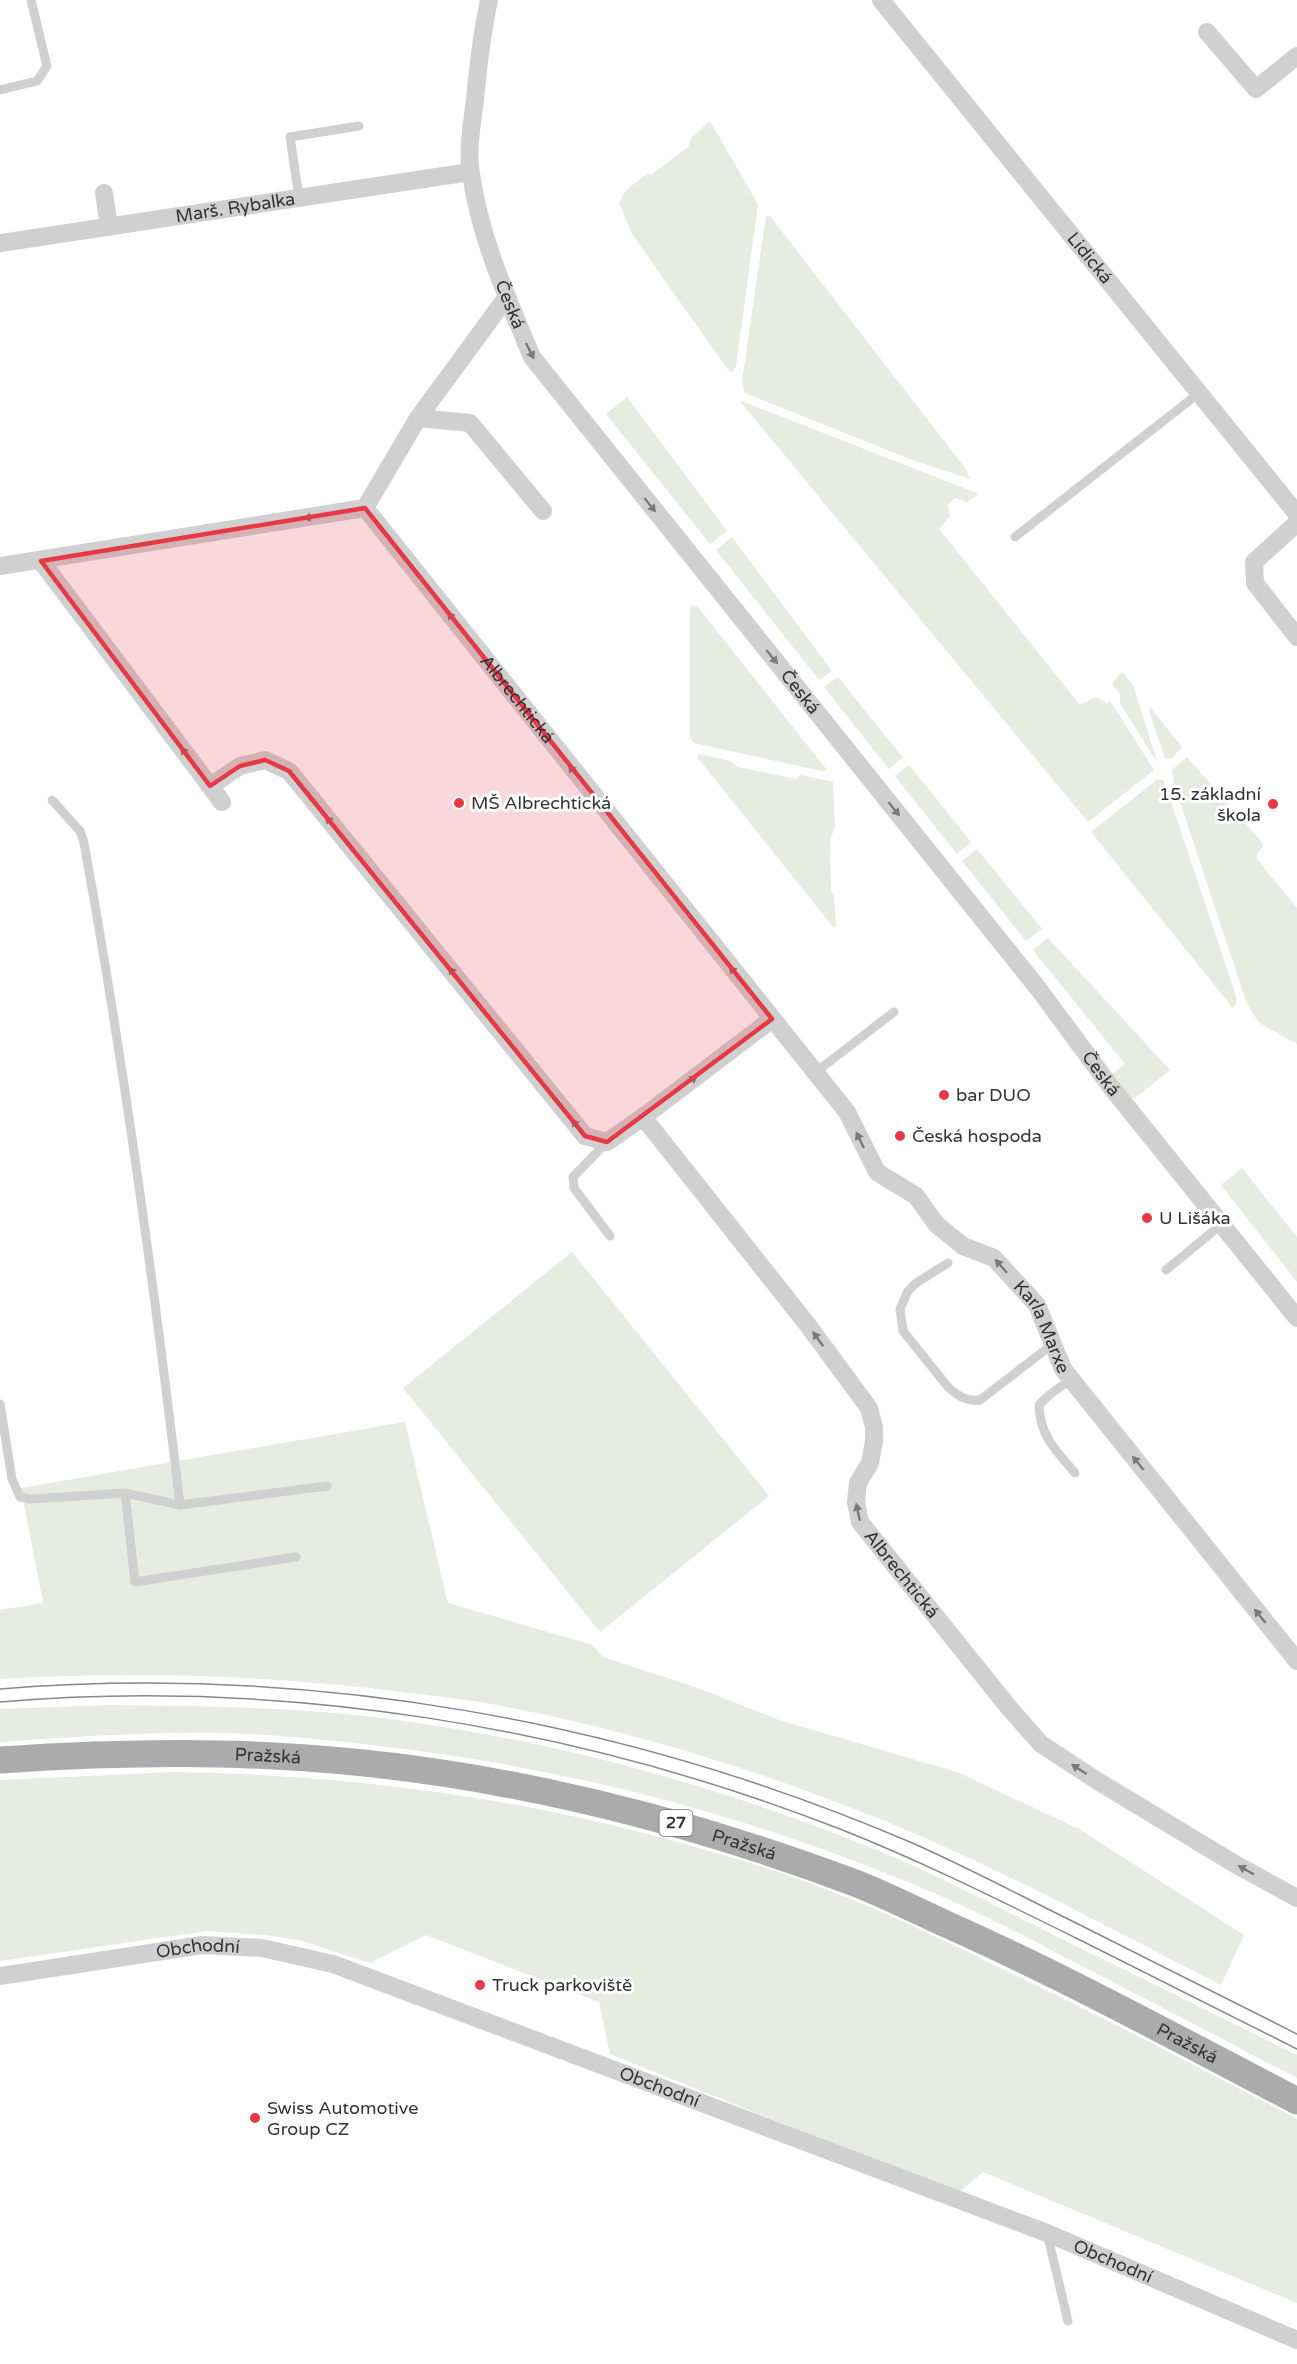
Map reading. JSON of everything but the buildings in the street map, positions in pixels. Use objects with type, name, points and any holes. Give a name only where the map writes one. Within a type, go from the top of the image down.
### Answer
[{"type":"main road","name":"Pražská","points":[[0,1760],[157,1753],[285,1757],[463,1777],[563,1795],[647,1815],[727,1838],[857,1884],[1023,1960],[1297,2101]]},
{"type":"street","name":"Česká","points":[[489,0],[482,35],[470,138],[470,172],[484,237],[506,298],[532,357],[1030,979],[1111,1087],[1297,1318]]},
{"type":"street","name":"Lidická","points":[[881,0],[1297,514]]},
{"type":"street","points":[[1207,32],[1256,89],[1297,56]]},
{"type":"street","name":"Marš. Rybalka","points":[[0,243],[470,172]]},
{"type":"street","points":[[104,193],[109,227]]},
{"type":"street","points":[[0,566],[365,508],[418,418],[506,298]]},
{"type":"street","points":[[418,418],[470,423],[543,511]]},
{"type":"street","name":"Albrechtická","points":[[365,508],[772,1019]]},
{"type":"street","points":[[1297,523],[1254,562],[1255,583],[1297,637]]},
{"type":"street","points":[[41,561],[222,802]]},
{"type":"street","points":[[210,786],[240,766],[265,760],[289,771],[585,1136],[607,1142],[772,1019]]},
{"type":"street","name":"Karla Marxe","points":[[772,1019],[847,1112],[877,1172],[916,1196],[936,1224],[963,1246],[994,1258],[1037,1305],[1062,1369],[1297,1661]]},
{"type":"street","name":"Albrechtická","points":[[643,1117],[807,1324],[869,1408],[874,1427],[874,1441],[870,1463],[858,1483],[856,1502],[860,1522],[1010,1709],[1041,1744],[1059,1756],[1215,1852],[1297,1898]]},
{"type":"street","name":"Obchodní","points":[[0,1976],[202,1945],[262,1948],[333,1964],[1047,2233],[1297,2340]]},
{"type":"lane","points":[[0,90],[37,81],[47,66],[31,0]]},
{"type":"lane","points":[[299,198],[290,137],[359,126]]},
{"type":"lane","points":[[1015,537],[1199,393]]},
{"type":"lane","points":[[52,800],[80,831],[84,843],[114,1013],[146,1230],[180,1505]]},
{"type":"lane","points":[[816,1072],[894,1012]]},
{"type":"lane","points":[[607,1142],[573,1177],[574,1188],[610,1236]]},
{"type":"lane","points":[[1166,1270],[1222,1224]]},
{"type":"lane","points":[[948,1263],[916,1283],[908,1291],[900,1309],[903,1331],[948,1388],[957,1395],[971,1402],[980,1400],[1053,1344]]},
{"type":"lane","points":[[1072,1380],[1056,1388],[1039,1405],[1045,1435],[1075,1473]]},
{"type":"lane","points":[[0,1404],[12,1479],[17,1495],[20,1497],[30,1499],[125,1492],[180,1505],[327,1486]]},
{"type":"lane","points":[[125,1492],[135,1582],[296,1557]]},
{"type":"lane","points":[[1047,2233],[1068,2320]]},
{"type":"highlighted area","points":[[365,508],[772,1019],[607,1142],[585,1136],[289,771],[265,760],[240,766],[210,786],[41,561]]},
{"type":"shaded area","points":[[710,121],[758,204],[736,366],[733,372],[729,371],[632,234],[619,203],[625,191],[688,147],[692,137]]},
{"type":"shaded area","points":[[766,216],[770,216],[965,468],[970,479],[910,459],[745,393],[742,381]]},
{"type":"shaded area","points":[[627,397],[727,531],[710,544],[606,414]]},
{"type":"shaded area","points":[[739,400],[979,494],[967,502],[955,498],[948,504],[950,516],[939,529],[1080,705],[1095,697],[1107,703],[1110,701],[1154,770],[1088,822]]},
{"type":"shaded area","points":[[732,537],[832,671],[819,680],[716,550]]},
{"type":"shaded area","points":[[692,605],[697,606],[827,770],[822,771],[694,743],[690,738],[690,610]]},
{"type":"shaded area","points":[[1122,672],[1133,685],[1158,764],[1120,703],[1120,694],[1112,684]]},
{"type":"shaded area","points":[[838,677],[903,758],[889,769],[824,687]]},
{"type":"shaded area","points":[[1150,707],[1182,747],[1171,759],[1165,758],[1149,711]]},
{"type":"shaded area","points":[[698,754],[731,761],[737,767],[796,779],[801,775],[833,782],[835,827],[830,840],[831,891],[834,897],[836,926],[834,928],[698,758]]},
{"type":"shaded area","points":[[1187,757],[1261,841],[1263,846],[1257,854],[1257,859],[1297,908],[1297,1044],[1258,1022],[1246,1001],[1174,784],[1172,770]]},
{"type":"shaded area","points":[[909,765],[971,842],[957,854],[895,776]]},
{"type":"shaded area","points":[[1158,779],[1163,780],[1167,790],[1236,996],[1236,1004],[1233,1008],[1091,832]]},
{"type":"shaded area","points":[[977,849],[1042,929],[1026,941],[962,861]]},
{"type":"shaded area","points":[[1048,938],[1170,1070],[1135,1098],[1125,1098],[1111,1075],[1125,1064],[1033,950]]},
{"type":"shaded area","points":[[1242,1168],[1297,1237],[1297,1282],[1221,1185]]},
{"type":"shaded area","points":[[572,1252],[769,1496],[600,1632],[403,1388]]},
{"type":"shaded area","points":[[405,1422],[448,1603],[593,1645],[603,1657],[695,1687],[779,1720],[957,1772],[1079,1829],[1244,1935],[1221,1985],[999,1872],[862,1812],[770,1778],[677,1748],[583,1723],[487,1703],[308,1682],[154,1675],[0,1679],[0,1610],[43,1603],[21,1488]]},
{"type":"shaded area","points":[[110,1705],[299,1710],[411,1722],[588,1756],[703,1788],[816,1826],[872,1848],[964,1890],[1297,2055],[1297,2078],[959,1904],[810,1845],[675,1803],[606,1785],[467,1758],[308,1738],[192,1733],[110,1735],[0,1742],[0,1709]]},
{"type":"shaded area","points":[[174,1772],[309,1778],[375,1785],[442,1793],[574,1817],[640,1832],[738,1859],[819,1887],[904,1922],[1051,1992],[1297,2119],[1297,2303],[983,2172],[957,2194],[610,2054],[599,2002],[426,1935],[370,1963],[299,1940],[207,1931],[0,1961],[0,1780]]},
{"type":"tram line","points":[[0,1689],[116,1683],[233,1685],[349,1694],[464,1710],[579,1733],[691,1763],[802,1799],[910,1842],[991,1880],[1297,2034]]},
{"type":"tram line","points":[[0,1702],[107,1696],[214,1697],[321,1704],[427,1718],[533,1737],[637,1762],[740,1793],[840,1829],[900,1854],[1018,1909],[1297,2049]]},
{"type":"place","name":"MŠ Albrechtická","points":[[459,803]]},
{"type":"place","name":"15. základní škola","points":[[1273,804]]},
{"type":"place","name":"bar DUO","points":[[944,1095]]},
{"type":"place","name":"Česká hospoda","points":[[900,1136]]},
{"type":"place","name":"U Lišáka","points":[[1147,1218]]},
{"type":"place","name":"Truck parkoviště","points":[[480,1985]]},
{"type":"place","name":"Swiss Automotive Group CZ","points":[[255,2118]]}]
